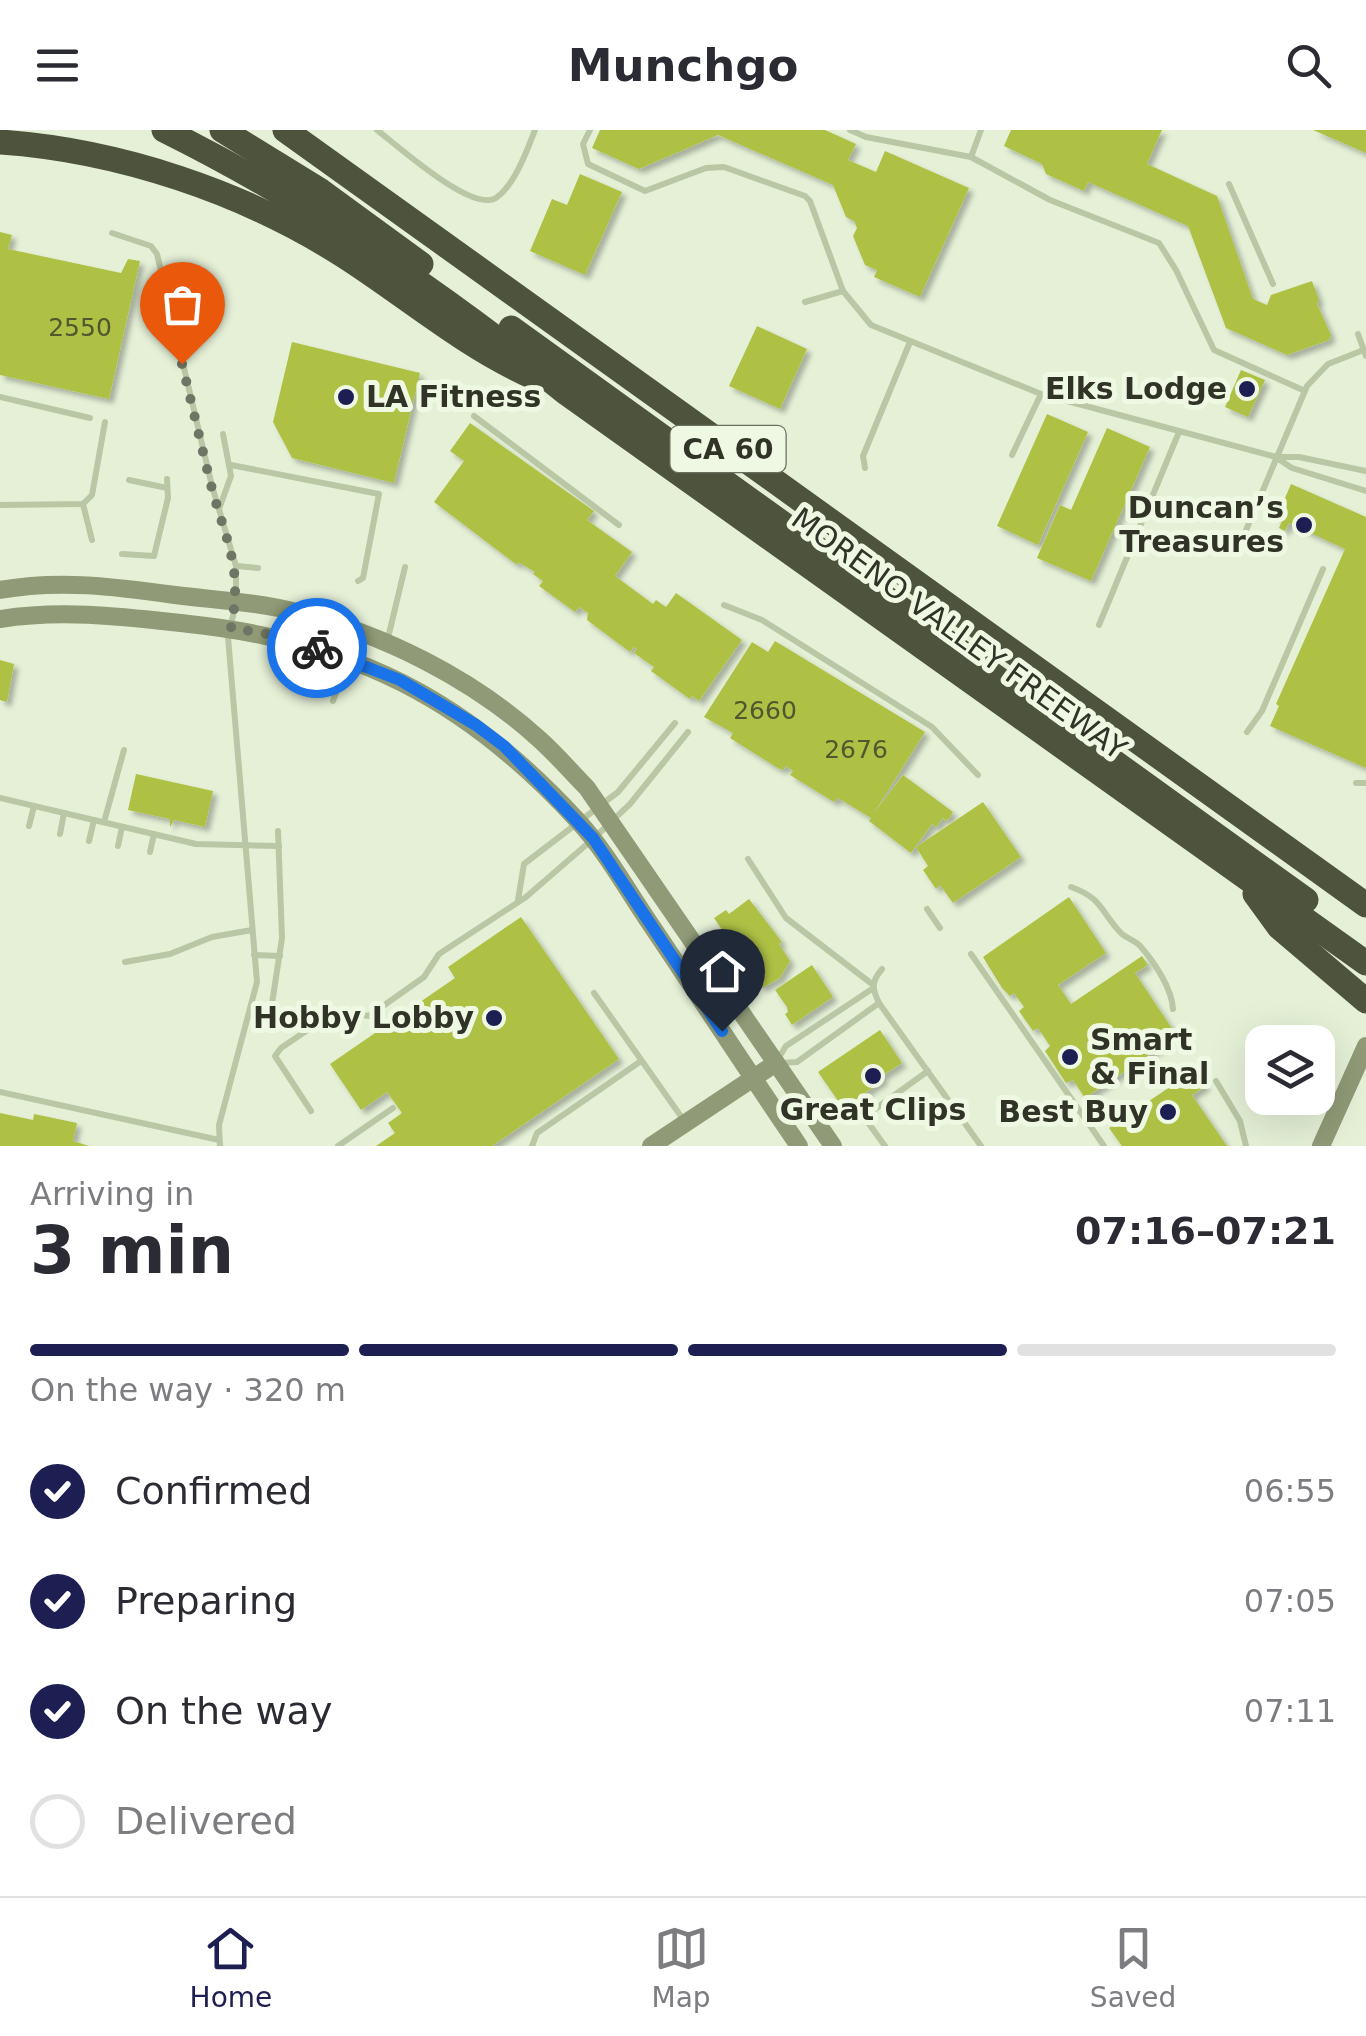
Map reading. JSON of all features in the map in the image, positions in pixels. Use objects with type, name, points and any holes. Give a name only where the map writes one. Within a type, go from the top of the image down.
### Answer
[{"type":"highway","name":"MORENO VALLEY FREEWAY","points":[[164,130],[265,183],[342,231],[508,346],[565,392],[1243,878],[1363,951]]},
{"type":"highway","points":[[222,130],[321,191],[1363,951]]},
{"type":"highway","name":"MORENO VALLEY FREEWAY","points":[[285,130],[1366,906]]},
{"type":"highway","points":[[0,142],[72,152],[150,170],[263,214],[338,252],[498,361],[565,392]]},
{"type":"highway","points":[[1243,878],[1279,926],[1366,1001]]},
{"type":"street","points":[[0,590],[66,583],[294,612],[386,644],[438,668],[490,701],[538,738],[606,814],[833,1146]]},
{"type":"street","points":[[0,619],[38,613],[94,614],[267,634],[348,658],[400,680],[476,725],[504,746],[593,838],[798,1146]]},
{"type":"street","points":[[1321,1146],[1366,1046]]},
{"type":"street","points":[[656,1145],[776,1063]]},
{"type":"lane","points":[[377,130],[460,192],[480,202],[494,199],[505,187],[536,130]]},
{"type":"lane","points":[[590,130],[584,144],[588,164],[645,191],[706,168],[724,167],[805,196],[844,291],[871,325],[1041,394],[1276,457],[1366,470]]},
{"type":"lane","points":[[850,130],[866,137],[971,157],[1050,200],[1159,243],[1214,350],[1305,391]]},
{"type":"lane","points":[[971,157],[981,130]]},
{"type":"lane","points":[[1229,184],[1273,284]]},
{"type":"lane","points":[[0,1092],[220,1143],[219,1125],[256,982],[228,637],[236,603],[236,566],[157,254],[151,246],[112,234]]},
{"type":"lane","points":[[804,302],[844,291]]},
{"type":"lane","points":[[1244,535],[1305,391],[1328,364],[1365,352],[1358,334]]},
{"type":"lane","points":[[865,468],[863,456],[910,342]]},
{"type":"lane","points":[[1012,455],[1041,394]]},
{"type":"lane","points":[[0,398],[90,418]]},
{"type":"lane","points":[[474,416],[619,525]]},
{"type":"lane","points":[[0,505],[83,504],[92,495],[105,422]]},
{"type":"lane","points":[[1099,625],[1179,432]]},
{"type":"lane","points":[[219,511],[231,476],[223,434]]},
{"type":"lane","points":[[1276,457],[1292,468],[1366,491]]},
{"type":"lane","points":[[231,464],[380,494],[363,578],[358,581]]},
{"type":"lane","points":[[122,554],[154,556],[167,484],[129,480]]},
{"type":"lane","points":[[83,504],[92,540]]},
{"type":"lane","points":[[236,566],[258,568]]},
{"type":"lane","points":[[386,644],[405,567]]},
{"type":"lane","points":[[1247,732],[1262,711],[1323,568]]},
{"type":"lane","points":[[724,605],[762,620],[932,726],[978,775]]},
{"type":"lane","points":[[333,701],[348,658]]},
{"type":"lane","points":[[311,1111],[275,1056],[281,1048],[337,1010],[369,1016],[424,977],[439,954],[518,901],[593,838],[618,792],[675,722]]},
{"type":"lane","points":[[518,901],[524,864],[580,822],[630,804],[688,732]]},
{"type":"lane","points":[[104,822],[124,750]]},
{"type":"lane","points":[[1356,784],[1366,783]]},
{"type":"lane","points":[[0,798],[196,844],[279,846]]},
{"type":"lane","points":[[29,826],[34,806]]},
{"type":"lane","points":[[60,834],[64,813]]},
{"type":"lane","points":[[89,841],[94,820]]},
{"type":"lane","points":[[118,846],[122,827]]},
{"type":"lane","points":[[271,1010],[282,938],[278,831]]},
{"type":"lane","points":[[150,852],[154,834]]},
{"type":"lane","points":[[748,859],[786,918],[872,987],[879,1003],[978,1145]]},
{"type":"lane","points":[[1071,888],[1086,892],[1101,904],[1124,936],[1140,944],[1172,996],[1173,1010]]},
{"type":"lane","points":[[927,909],[940,928]]},
{"type":"lane","points":[[125,962],[170,954],[212,937],[252,930]]},
{"type":"lane","points":[[972,954],[1104,1146]]},
{"type":"lane","points":[[254,955],[280,956]]},
{"type":"lane","points":[[776,1063],[786,1046],[872,987],[882,969]]},
{"type":"lane","points":[[594,994],[685,1123]]},
{"type":"lane","points":[[776,1063],[796,1062],[879,1003]]},
{"type":"lane","points":[[532,1146],[537,1133],[642,1061]]},
{"type":"lane","points":[[885,1146],[864,1116],[928,1071]]},
{"type":"lane","points":[[1216,1081],[1240,1121],[1246,1146]]},
{"type":"lane","points":[[338,1146],[392,1108]]},
{"type":"building","points":[[600,130],[825,130],[856,144],[848,160],[876,172],[885,151],[969,188],[920,297],[874,277],[877,270],[865,265],[853,236],[857,228],[846,217],[833,185],[718,135],[639,169],[592,148]]},
{"type":"building","points":[[1011,130],[1162,130],[1147,164],[1217,196],[1253,299],[1267,305],[1271,295],[1312,281],[1331,335],[1329,340],[1287,355],[1226,328],[1188,226],[1088,182],[1084,191],[1046,174],[1042,164],[1004,146]]},
{"type":"building","points":[[1313,130],[1366,130],[1366,153]]},
{"type":"building","points":[[580,174],[622,192],[585,275],[530,251],[552,199],[567,205]]},
{"type":"building","points":[[0,232],[12,235],[8,249],[121,273],[128,259],[140,261],[109,399],[0,375]]},
{"type":"building","points":[[757,326],[807,349],[780,409],[729,386]]},
{"type":"building","name":"LA Fitness","points":[[292,342],[420,373],[394,483],[292,458],[273,422]]},
{"type":"building","name":"Elks Lodge","points":[[1241,370],[1265,380],[1248,417],[1225,407]]},
{"type":"building","points":[[1047,414],[1088,432],[1038,545],[997,526]]},
{"type":"building","points":[[470,423],[594,511],[587,520],[632,552],[615,576],[653,604],[656,600],[666,607],[676,593],[742,640],[699,701],[692,696],[690,699],[651,671],[654,667],[634,653],[637,649],[634,647],[630,652],[587,620],[588,613],[579,607],[575,612],[539,586],[543,581],[535,572],[518,562],[517,565],[434,502],[464,461],[450,451]]},
{"type":"building","points":[[1107,428],[1150,447],[1091,581],[1037,558],[1060,505],[1071,510]]},
{"type":"building","points":[[1291,484],[1366,517],[1366,768],[1270,726],[1279,706],[1276,704],[1345,549],[1289,523],[1285,531],[1279,528],[1282,521],[1276,519]]},
{"type":"building","points":[[775,641],[925,732],[874,813],[903,775],[953,812],[947,821],[943,818],[936,827],[932,824],[911,853],[869,821],[871,818],[838,798],[834,802],[790,775],[793,771],[786,766],[783,770],[776,767],[730,738],[733,733],[704,717],[752,642],[768,652]]},
{"type":"building","points":[[0,660],[14,664],[7,702],[0,700]]},
{"type":"building","points":[[136,774],[213,791],[205,827],[174,820],[170,827],[170,819],[128,810]]},
{"type":"building","points":[[983,802],[1021,857],[953,903],[940,885],[936,889],[923,870],[928,866],[916,847]]},
{"type":"building","points":[[1069,897],[1106,953],[1058,985],[1071,1004],[1142,956],[1148,965],[1135,973],[1177,1036],[1085,1098],[1073,1080],[1066,1083],[1045,1051],[1050,1046],[1038,1028],[1033,1031],[1019,1011],[1024,1007],[1014,993],[1010,996],[1002,988],[983,957]]},
{"type":"building","points":[[749,899],[782,942],[779,944],[790,961],[780,978],[762,988],[714,918],[726,910],[729,914]]},
{"type":"building","name":"Hobby Lobby","points":[[521,917],[619,1059],[492,1146],[376,1146],[395,1133],[388,1123],[402,1113],[387,1092],[361,1110],[330,1064],[455,978],[448,967]]},
{"type":"building","points":[[812,965],[833,997],[792,1025],[785,1014],[787,1007],[775,990]]},
{"type":"building","points":[[880,1030],[902,1063],[843,1108],[818,1072]]},
{"type":"building","name":"Best Buy","points":[[1195,1070],[1206,1086],[1192,1095],[1227,1146],[1122,1146],[1109,1128]]},
{"type":"building","points":[[0,1113],[33,1120],[34,1114],[77,1123],[73,1141],[89,1146],[0,1146]]},
{"type":"way so far","points":[[182,364],[236,566],[231,628],[317,648]]},
{"type":"place","name":"Elks Lodge","points":[[1247,389]]},
{"type":"place","name":"LA Fitness","points":[[346,397]]},
{"type":"place","name":"Duncan’s Treasures","points":[[1304,525]]},
{"type":"place","name":"Hobby Lobby","points":[[494,1018]]},
{"type":"place","name":"Smart & Final","points":[[1070,1057]]},
{"type":"place","name":"Great Clips","points":[[873,1076]]},
{"type":"place","name":"Best Buy","points":[[1168,1112]]},
{"type":"route","points":[[317,648],[400,680],[504,746],[593,838],[722,1031]]}]
